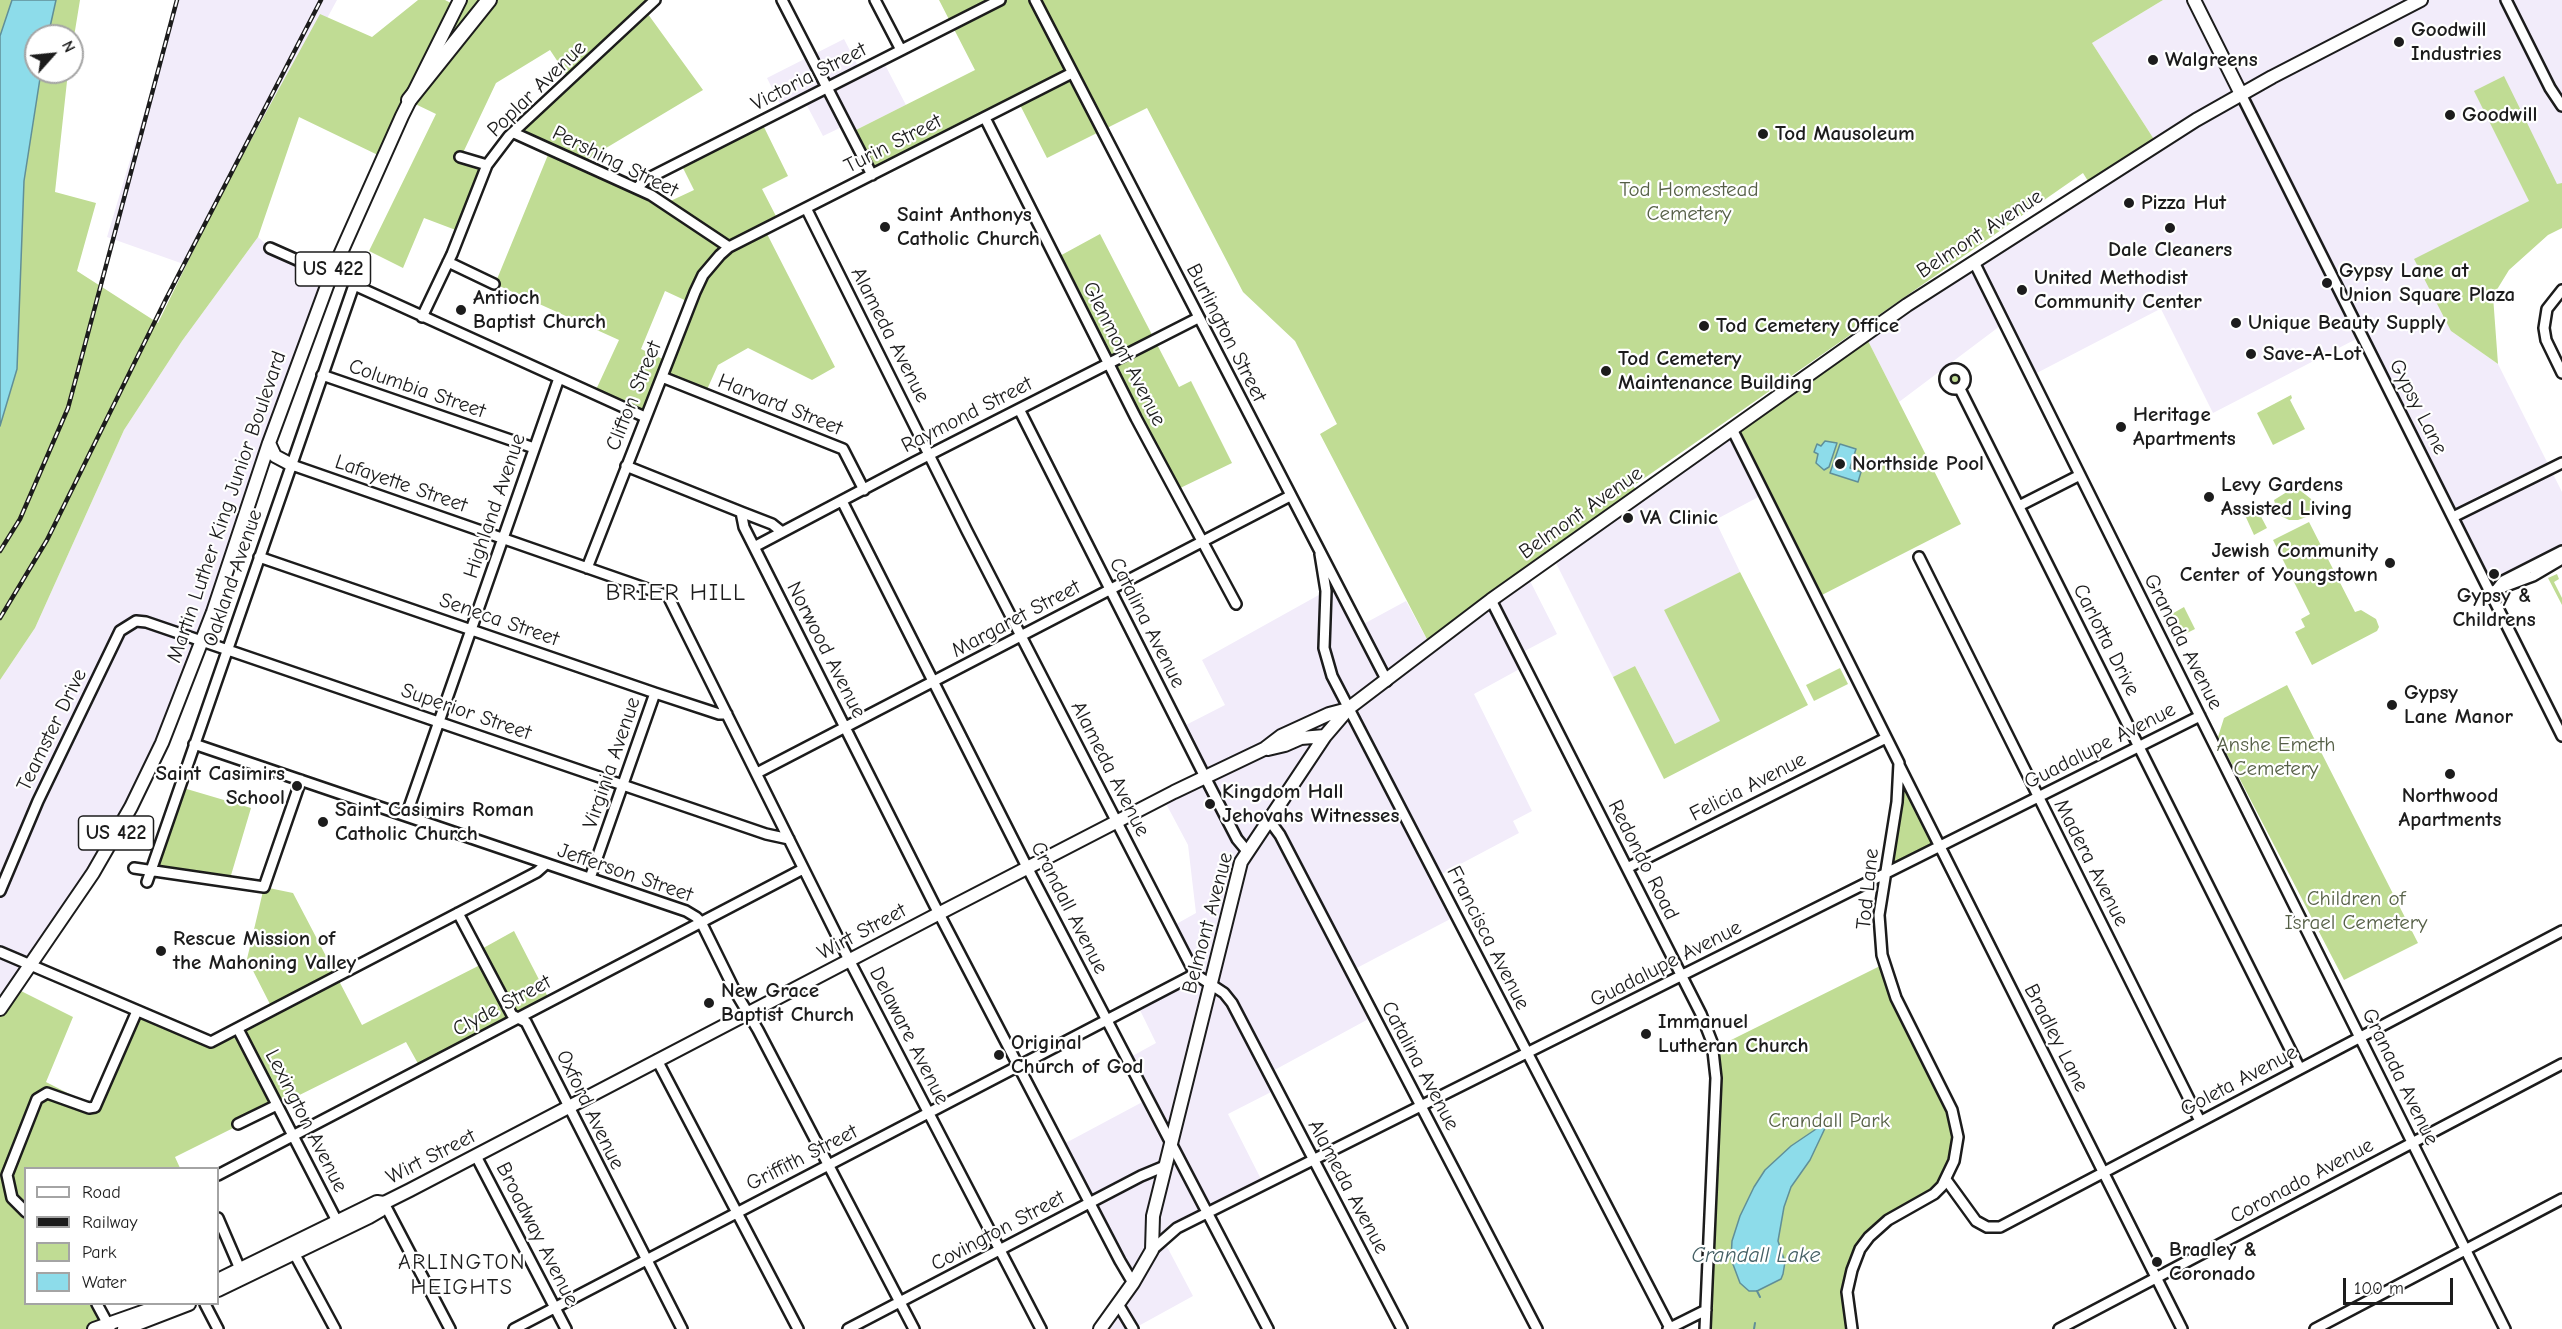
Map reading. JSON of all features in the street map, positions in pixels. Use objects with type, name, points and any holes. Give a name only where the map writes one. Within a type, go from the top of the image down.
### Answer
[{"type":"highway","points":[[409,100],[489,0]]},
{"type":"main road","name":"Martin Luther King Junior Boulevard","points":[[0,1009],[93,873],[131,807],[162,742],[201,641],[269,443],[331,275],[409,100],[460,0]]},
{"type":"main road","points":[[2194,0],[2241,94]]},
{"type":"main road","name":"Belmont Avenue","points":[[1100,1329],[1133,1283],[1152,1250],[1153,1216],[1237,875],[1247,851],[1325,736],[1349,708],[1491,600],[1907,305],[2169,136],[2404,4],[2421,0]]},
{"type":"main road","points":[[269,443],[275,456],[292,465]]},
{"type":"main road","name":"Wirt Street","points":[[219,1280],[339,1226],[381,1210],[384,1203],[748,1012],[1205,777],[1264,749],[1281,736],[1329,714],[1349,708]]},
{"type":"main road","name":"Wirt Street","points":[[1264,749],[1285,745],[1301,738],[1325,736]]},
{"type":"main road","name":"Wirt Street","points":[[219,1290],[294,1253],[339,1226]]},
{"type":"main road","points":[[94,1329],[109,1326],[162,1305]]},
{"type":"main road","points":[[124,1329],[186,1305]]},
{"type":"street","name":"Poplar Avenue","points":[[422,317],[448,262],[487,165],[514,133],[655,0]]},
{"type":"street","points":[[782,0],[872,175]]},
{"type":"street","points":[[875,0],[901,50]]},
{"type":"street","name":"Victoria Street","points":[[637,189],[645,180],[1000,0]]},
{"type":"street","name":"Burlington Street","points":[[1035,0],[1387,681]]},
{"type":"street","points":[[2506,0],[2550,88],[2562,106]]},
{"type":"street","name":"Turin Street","points":[[729,247],[1072,73]]},
{"type":"street","name":"Gypsy Lane","points":[[2241,94],[2453,517],[2493,591],[2562,736]]},
{"type":"street","name":"Glenmont Avenue","points":[[985,118],[1202,543],[1236,604]]},
{"type":"street","name":"Pershing Street","points":[[514,133],[637,189],[729,247]]},
{"type":"street","points":[[460,158],[487,165]]},
{"type":"street","name":"Alameda Avenue","points":[[806,208],[1116,823],[1195,974],[1212,983],[1233,1004],[1402,1329]]},
{"type":"street","name":"Clifton Street","points":[[587,568],[703,275],[729,247]]},
{"type":"street","points":[[270,248],[331,275]]},
{"type":"street","points":[[448,262],[494,284]]},
{"type":"street","name":"Granada Avenue","points":[[1974,262],[2505,1329]]},
{"type":"street","name":"Oakland Avenue","points":[[147,882],[354,285],[422,317]]},
{"type":"street","points":[[2562,290],[2547,309],[2544,328],[2546,340],[2562,373]]},
{"type":"street","points":[[422,317],[645,417]]},
{"type":"street","name":"Raymond Street","points":[[754,547],[930,454],[1198,318]]},
{"type":"street","name":"Columbia Street","points":[[322,375],[534,448]]},
{"type":"street","name":"Harvard Street","points":[[662,376],[843,449],[864,490]]},
{"type":"street","name":"Highland Avenue","points":[[406,816],[559,378]]},
{"type":"street","name":"Carlotta Drive","points":[[1960,389],[2300,1069]]},
{"type":"street","name":"Catalina Avenue","points":[[1019,409],[1205,777],[1237,839],[1247,851]]},
{"type":"street","points":[[1731,429],[1899,764]]},
{"type":"street","points":[[2453,517],[2562,463]]},
{"type":"street","name":"Lafayette Street","points":[[292,465],[668,596]]},
{"type":"street","points":[[626,466],[772,525],[782,532]]},
{"type":"street","points":[[2019,506],[2080,475]]},
{"type":"street","name":"Margaret Street","points":[[757,773],[1290,496]]},
{"type":"street","name":"Crandall Avenue","points":[[842,501],[1028,868],[1268,1329]]},
{"type":"street","name":"Norwood Avenue","points":[[741,512],[744,527],[845,728],[1089,1203]]},
{"type":"street","points":[[2493,591],[2503,581],[2562,551]]},
{"type":"street","name":"Francisca Avenue","points":[[1320,554],[1326,591],[1325,656],[1332,676],[1669,1328]]},
{"type":"street","name":"Seneca Street","points":[[259,557],[655,693],[719,714],[728,714]]},
{"type":"street","name":"Madera Avenue","points":[[1919,557],[2200,1121]]},
{"type":"street","points":[[2493,591],[2521,580],[2562,559]]},
{"type":"street","name":"Delaware Avenue","points":[[668,596],[849,960],[1041,1329]]},
{"type":"street","name":"Redondo Road","points":[[1491,600],[1708,1029],[1715,1066],[1705,1329]]},
{"type":"street","name":"Superior Street","points":[[131,622],[146,622],[766,834],[789,839]]},
{"type":"street","name":"Teamster Drive","points":[[0,891],[69,735],[120,631],[131,622]]},
{"type":"street","name":"Virginia Avenue","points":[[590,878],[655,693]]},
{"type":"street","name":"Guadalupe Avenue","points":[[1152,1250],[1178,1228],[2200,716]]},
{"type":"street","name":"Felicia Avenue","points":[[1627,868],[1886,738]]},
{"type":"street","name":"Jefferson Street","points":[[194,744],[686,911],[701,922]]},
{"type":"street","name":"Bradley Lane","points":[[1899,764],[2182,1329]]},
{"type":"street","name":"Tod Lane","points":[[1899,764],[1879,932],[1886,972],[1896,998],[1952,1110],[1957,1126],[1957,1150],[1947,1181]]},
{"type":"street","points":[[134,868],[264,887],[301,780]]},
{"type":"street","name":"Catalina Avenue","points":[[1269,820],[1280,835],[1537,1329]]},
{"type":"street","points":[[0,952],[211,1042],[537,872],[546,864]]},
{"type":"street","name":"Clyde Street","points":[[219,1174],[803,869]]},
{"type":"street","name":"Oxford Avenue","points":[[458,913],[513,1016],[526,1023],[682,1329]]},
{"type":"street","points":[[701,922],[914,1329]]},
{"type":"street","name":"Goleta Avenue","points":[[1947,1181],[1976,1221],[1992,1228],[2006,1224],[2562,931]]},
{"type":"street","name":"Griffith Street","points":[[514,1329],[1195,974]]},
{"type":"street","points":[[24,1210],[12,1198],[7,1175],[37,1099],[47,1093],[89,1108],[95,1107],[137,1011]]},
{"type":"street","name":"Lexington Avenue","points":[[238,1029],[339,1226]]},
{"type":"street","points":[[657,1060],[798,1329]]},
{"type":"street","name":"Coronado Avenue","points":[[2059,1329],[2562,1064]]},
{"type":"street","points":[[238,1124],[277,1105]]},
{"type":"street","name":"Broadway Avenue","points":[[476,1156],[566,1329]]},
{"type":"street","name":"Covington Street","points":[[848,1329],[1089,1203],[1165,1166]]},
{"type":"street","points":[[1852,1329],[1847,1292],[1854,1262],[1864,1244],[1883,1224],[1935,1194],[1947,1181]]},
{"type":"street","points":[[2315,1329],[2562,1199]]},
{"type":"street","points":[[384,1203],[450,1329]]},
{"type":"street","points":[[1089,1203],[1133,1283]]},
{"type":"street","points":[[219,1220],[240,1269]]},
{"type":"street","points":[[294,1253],[335,1329]]},
{"type":"street","points":[[1118,1304],[1133,1329]]},
{"type":"street","points":[[98,1305],[109,1326]]},
{"type":"street","points":[[206,1305],[218,1329]]},
{"type":"street","points":[[1669,1328],[1706,1310]]},
{"type":"shaded area","points":[[178,0],[337,0],[192,267],[107,237]]},
{"type":"shaded area","points":[[2163,0],[2562,0],[2562,183],[2558,185],[2475,91],[2529,201],[2451,331],[2498,364],[2562,492],[2562,545],[2486,583],[2362,336],[2213,413],[2159,305],[2160,309],[2031,376],[2004,323],[1899,402],[1865,335],[2157,144],[2092,43]]},
{"type":"shaded area","points":[[844,39],[860,70],[882,59],[906,105],[850,133],[846,125],[823,136],[804,100],[783,110],[767,78]]},
{"type":"shaded area","points":[[258,237],[270,248],[331,275],[216,596],[131,807],[0,1009],[0,680],[35,628],[124,430],[182,341]]},
{"type":"shaded area","points":[[1732,429],[1764,494],[1715,520],[1740,572],[1664,610],[1721,721],[1675,744],[1635,666],[1613,677],[1553,557]]},
{"type":"shaded area","points":[[1320,554],[1358,627],[1406,601],[1431,647],[1527,575],[1557,634],[1519,654],[1525,666],[1474,694],[1532,811],[1513,821],[1519,833],[1436,877],[1456,916],[1351,971],[1374,1016],[1269,1073],[1277,1089],[1228,1114],[1264,1185],[1163,1239],[1193,1296],[1133,1329],[1100,1329],[1133,1283],[1060,1146],[1148,1099],[1127,1059],[1156,1043],[1137,1004],[1195,974],[1171,927],[1196,913],[1188,845],[1163,798],[1205,777],[1180,728],[1225,705],[1202,660],[1326,591]]},
{"type":"green space","points":[[0,0],[12,0],[0,36]]},
{"type":"green space","points":[[56,0],[80,0],[76,24],[51,24]]},
{"type":"green space","points":[[418,0],[445,0],[457,6],[460,0],[655,0],[645,10],[703,90],[581,163],[664,204],[694,190],[680,162],[761,121],[788,176],[762,189],[779,222],[765,230],[835,367],[812,380],[748,348],[718,365],[705,394],[662,377],[645,417],[594,394],[619,340],[495,284],[550,150],[514,133],[570,80],[550,50],[496,83],[461,157],[487,165],[461,232],[424,218],[403,268],[369,251],[436,114],[409,101],[382,157],[299,117],[258,237],[182,341],[124,430],[35,628],[0,680],[0,426],[24,181],[39,84],[67,84],[55,192],[96,203],[77,271],[158,323],[219,198],[320,14],[372,37]],"holes":[[[665,291],[691,303],[667,361],[641,349]]]},
{"type":"green space","name":"Tod Homestead Cemetery","points":[[939,0],[2163,0],[2092,43],[2157,144],[2091,186],[2083,173],[1633,486],[1640,494],[1431,647],[1320,434],[1337,424],[1295,341],[1243,292],[1147,108],[1047,158],[1018,101],[872,175],[850,133],[975,70]]},
{"type":"green space","points":[[2504,76],[2557,184],[2562,183],[2562,228],[2548,235],[2509,270],[2493,296],[2498,364],[2451,331],[2414,259],[2529,201],[2474,91]]},
{"type":"green space","points":[[1100,234],[1179,387],[1191,381],[1232,463],[1174,491],[1056,258]]},
{"type":"green space","name":"Northside Pool","points":[[1865,335],[1961,524],[1816,598],[1732,429]]},
{"type":"green space","points":[[1955,369],[1962,372],[1965,379],[1962,386],[1955,389],[1948,386],[1945,379],[1948,372]]},
{"type":"green space","points":[[2291,395],[2290,400],[2305,429],[2273,445],[2257,413]]},
{"type":"green space","points":[[2296,489],[2325,510],[2298,520],[2289,520],[2281,516],[2274,500]]},
{"type":"green space","points":[[2256,507],[2267,528],[2254,535],[2244,513]]},
{"type":"green space","points":[[2309,522],[2355,612],[2361,610],[2376,619],[2379,627],[2377,631],[2312,665],[2295,632],[2305,627],[2301,619],[2310,614],[2273,540]]},
{"type":"green space","points":[[1740,572],[1808,705],[1664,779],[1613,677],[1635,666],[1675,744],[1720,721],[1664,610]]},
{"type":"green space","points":[[2557,574],[2559,579],[2554,582],[2562,598],[2562,605],[2548,578]]},
{"type":"green space","points":[[2184,607],[2195,629],[2181,636],[2170,615]]},
{"type":"green space","points":[[1840,668],[1848,684],[1814,701],[1806,685]]},
{"type":"green space","name":"Anshe Emeth Cemetery","points":[[2287,685],[2418,943],[2344,980],[2218,737],[2224,718]]},
{"type":"green space","points":[[1899,763],[1940,847],[1885,875]]},
{"type":"green space","points":[[180,787],[251,808],[229,882],[151,871]]},
{"type":"green space","points":[[264,887],[293,893],[362,1025],[484,963],[478,951],[514,931],[550,1001],[421,1069],[406,1042],[175,1157],[180,1167],[24,1167],[24,1305],[97,1305],[104,1319],[161,1305],[186,1305],[124,1329],[0,1329],[0,1009],[15,988],[73,1017],[46,1082],[95,1107],[137,1011],[211,1042],[273,1010],[247,959]]},
{"type":"green space","name":"Crandall Park","points":[[1884,964],[1957,1126],[1947,1181],[1869,1237],[1849,1280],[1852,1329],[1705,1329],[1716,1078],[1712,1043],[1719,1046]]},
{"type":"water","points":[[12,0],[56,0],[51,24],[24,24],[24,84],[39,84],[24,181],[17,369],[0,426],[0,36]]},
{"type":"water","points":[[1825,441],[1837,443],[1829,467],[1824,470],[1816,463],[1818,454],[1814,452],[1817,444],[1821,446]]},
{"type":"water","points":[[1840,444],[1856,449],[1850,468],[1861,472],[1858,482],[1830,473]]},
{"type":"water","name":"Crandall Lake","points":[[1825,1123],[1827,1124],[1810,1160],[1791,1187],[1784,1207],[1778,1241],[1785,1262],[1781,1279],[1757,1291],[1749,1291],[1740,1283],[1731,1259],[1732,1241],[1740,1216],[1765,1170],[1791,1146]]},
{"type":"waterway","points":[[1757,1291],[1760,1297]]},
{"type":"waterway","points":[[1754,1329],[1755,1323]]},
{"type":"railway","points":[[0,551],[20,519],[68,408],[177,0]]},
{"type":"railway","points":[[0,618],[47,540],[166,299],[321,0]]},
{"type":"place","name":"Goodwill Industries","points":[[2399,42]]},
{"type":"place","name":"Walgreens","points":[[2153,60]]},
{"type":"place","name":"Goodwill","points":[[2450,115]]},
{"type":"place","name":"Tod Mausoleum","points":[[1763,134]]},
{"type":"place","name":"Pizza Hut","points":[[2129,203]]},
{"type":"place","name":"Saint Anthonys Catholic Church","points":[[885,227]]},
{"type":"place","name":"Dale Cleaners","points":[[2170,228]]},
{"type":"place","name":"Gypsy Lane at Union Square Plaza","points":[[2327,283]]},
{"type":"place","name":"United Methodist Community Center","points":[[2022,290]]},
{"type":"place","name":"Antioch Baptist Church","points":[[461,310]]},
{"type":"place","name":"Unique Beauty Supply","points":[[2236,323]]},
{"type":"place","name":"Tod Cemetery Office","points":[[1704,326]]},
{"type":"place","name":"Save-A-Lot","points":[[2251,354]]},
{"type":"place","name":"Tod Cemetery Maintenance Building","points":[[1606,371]]},
{"type":"place","name":"Heritage Apartments","points":[[2121,427]]},
{"type":"place","name":"Northside Pool","points":[[1840,464]]},
{"type":"place","name":"Levy Gardens Assisted Living","points":[[2209,497]]},
{"type":"place","name":"VA Clinic","points":[[1628,518]]},
{"type":"place","name":"Jewish Community Center of Youngstown","points":[[2390,563]]},
{"type":"place","name":"Gypsy & Childrens","points":[[2494,574]]},
{"type":"place","name":"Gypsy Lane Manor","points":[[2392,705]]},
{"type":"place","name":"Northwood Apartments","points":[[2450,774]]},
{"type":"place","name":"Saint Casimirs School","points":[[297,786]]},
{"type":"place","name":"Kingdom Hall Jehovahs Witnesses","points":[[1210,804]]},
{"type":"place","name":"Saint Casimirs Roman Catholic Church","points":[[323,822]]},
{"type":"place","name":"Rescue Mission of the Mahoning Valley","points":[[161,951]]},
{"type":"place","name":"New Grace Baptist Church","points":[[709,1003]]},
{"type":"place","name":"Immanuel Lutheran Church","points":[[1646,1034]]},
{"type":"place","name":"Original Church of God","points":[[999,1055]]},
{"type":"place","name":"Bradley & Coronado","points":[[2157,1262]]},
{"type":"district","name":"BRIER HILL","points":[[676,593]]},
{"type":"district","name":"ARLINGTON HEIGHTS","points":[[462,1276]]},
{"type":"park label","name":"Children of Israel Cemetery","points":[[2356,911]]}]
